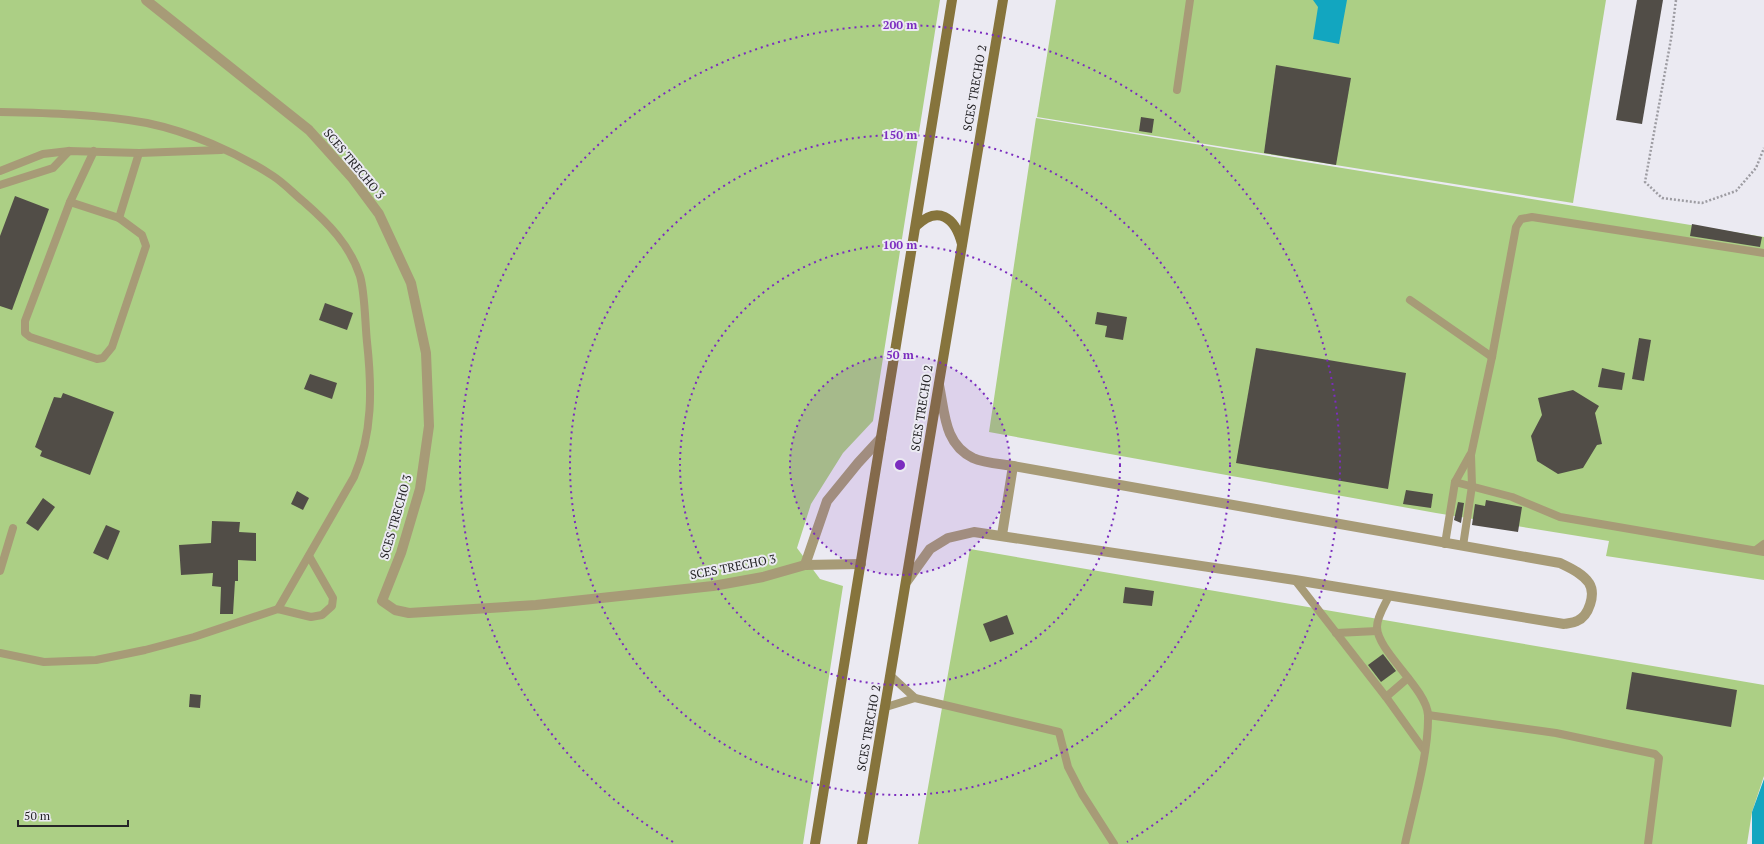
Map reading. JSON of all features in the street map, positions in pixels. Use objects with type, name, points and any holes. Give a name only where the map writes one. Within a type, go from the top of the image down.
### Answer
[{"type":"main road","points":[[814,844],[952,0]]},
{"type":"main road","name":"SCES TRECHO 2","points":[[862,844],[1003,0]]},
{"type":"main road","points":[[916,226],[926,217],[936,215],[946,218],[953,223],[959,234],[962,246]]},
{"type":"street","name":"SCES TRECHO 3","points":[[146,0],[309,130],[353,179],[379,214],[410,283],[426,353],[429,426],[420,489],[401,553],[382,601],[395,610],[409,613],[536,605],[713,586],[763,577],[805,565],[860,564]]},
{"type":"street","points":[[907,581],[930,549],[948,538],[974,532],[1295,580],[1564,624],[1578,621],[1589,609],[1592,595],[1589,584],[1580,574],[1560,563],[1445,544],[974,458],[956,445],[948,432],[939,385]]},
{"type":"street","points":[[805,565],[828,502],[858,463],[881,438]]},
{"type":"street","points":[[1002,535],[1013,466]]},
{"type":"lane","points":[[1177,90],[1190,0]]},
{"type":"lane","points":[[0,112],[100,117],[148,124],[186,135],[225,150],[274,176],[328,223],[347,248],[360,277],[371,382],[367,436],[363,456],[354,477],[278,609]]},
{"type":"lane","points":[[0,171],[43,154],[94,151],[139,153],[225,150]]},
{"type":"lane","points":[[70,202],[119,218],[142,235],[146,246],[112,347],[103,358],[97,359],[30,338],[25,333],[25,321],[70,202],[94,151]]},
{"type":"lane","points":[[0,185],[53,168],[70,152]]},
{"type":"lane","points":[[119,218],[139,153]]},
{"type":"lane","points":[[1463,546],[1472,486],[1471,454],[1492,357],[1516,227],[1521,219],[1532,217],[1764,253]]},
{"type":"lane","points":[[1410,300],[1492,357]]},
{"type":"lane","points":[[1445,544],[1455,482],[1471,454]]},
{"type":"lane","points":[[1455,482],[1512,497],[1560,517],[1760,551],[1764,544]]},
{"type":"lane","points":[[0,571],[13,528]]},
{"type":"lane","points":[[0,653],[44,662],[96,660],[180,640],[278,609],[311,617],[322,615],[332,606],[333,598],[309,556]]},
{"type":"lane","points":[[1295,580],[1386,697],[1424,750]]},
{"type":"lane","points":[[1389,596],[1378,618],[1377,632],[1380,639],[1423,700],[1428,715],[1424,750],[1405,844]]},
{"type":"lane","points":[[1336,633],[1377,632]]},
{"type":"lane","points":[[891,676],[915,698],[1059,732],[1068,767],[1082,794],[1114,844]]},
{"type":"lane","points":[[1386,697],[1408,678]]},
{"type":"lane","points":[[886,707],[915,698]]},
{"type":"lane","points":[[1428,715],[1556,733],[1655,754],[1659,758],[1648,844]]},
{"type":"path","points":[[1676,0],[1671,40],[1645,182],[1662,198],[1702,203],[1736,191],[1756,168],[1764,148]]},
{"type":"green space","points":[[0,0],[940,0],[873,421],[843,453],[811,504],[797,548],[820,579],[843,586],[803,844],[0,844]]},
{"type":"green space","points":[[1056,0],[1606,0],[1573,203],[1037,117]]},
{"type":"green space","points":[[1036,118],[1764,237],[1764,580],[1606,556],[1609,541],[1436,513],[989,432]]},
{"type":"green space","points":[[970,549],[1764,685],[1764,776],[1752,812],[1747,844],[918,844]]},
{"type":"water","points":[[1313,0],[1347,0],[1339,44],[1313,39],[1318,7]]},
{"type":"water","points":[[1764,779],[1764,844],[1752,844],[1752,812]]},
{"type":"building","points":[[1637,0],[1663,0],[1642,124],[1616,120]]},
{"type":"building","points":[[1276,65],[1351,78],[1336,165],[1264,153]]},
{"type":"building","points":[[1141,117],[1154,119],[1152,133],[1139,131]]},
{"type":"building","points":[[15,196],[49,209],[12,310],[0,306],[0,236]]},
{"type":"building","points":[[1692,224],[1762,237],[1760,247],[1690,236]]},
{"type":"building","points":[[325,303],[353,313],[347,330],[319,320]]},
{"type":"building","points":[[1097,312],[1127,317],[1123,340],[1105,337],[1107,326],[1095,324]]},
{"type":"building","points":[[1639,338],[1651,340],[1644,381],[1632,379]]},
{"type":"building","points":[[1256,348],[1406,373],[1388,489],[1236,463]]},
{"type":"building","points":[[1602,368],[1625,373],[1622,390],[1598,387]]},
{"type":"building","points":[[310,374],[337,383],[332,399],[304,389]]},
{"type":"building","points":[[1573,390],[1599,406],[1595,413],[1602,444],[1597,445],[1583,468],[1558,474],[1537,461],[1531,436],[1542,415],[1538,398]]},
{"type":"building","points":[[63,393],[114,412],[90,475],[40,456],[42,451],[35,447],[54,397],[61,398]]},
{"type":"building","points":[[1406,490],[1433,494],[1431,508],[1403,504]]},
{"type":"building","points":[[297,491],[309,498],[303,510],[291,504]]},
{"type":"building","points":[[43,498],[55,507],[38,531],[26,523]]},
{"type":"building","points":[[1486,500],[1522,507],[1518,532],[1472,525],[1475,504],[1485,506]]},
{"type":"building","points":[[1458,502],[1464,503],[1461,523],[1454,520]]},
{"type":"building","points":[[212,521],[240,522],[239,532],[256,533],[256,561],[238,560],[238,581],[235,581],[233,614],[220,614],[221,587],[212,586],[213,573],[181,575],[179,545],[211,543]]},
{"type":"building","points":[[106,525],[120,531],[108,560],[93,553]]},
{"type":"building","points":[[1125,587],[1154,591],[1152,606],[1123,603]]},
{"type":"building","points":[[1007,615],[1014,634],[990,642],[983,624]]},
{"type":"building","points":[[1383,654],[1396,671],[1381,682],[1368,665]]},
{"type":"building","points":[[1632,672],[1737,690],[1731,727],[1626,709]]},
{"type":"building","points":[[190,694],[201,695],[200,708],[189,707]]}]
